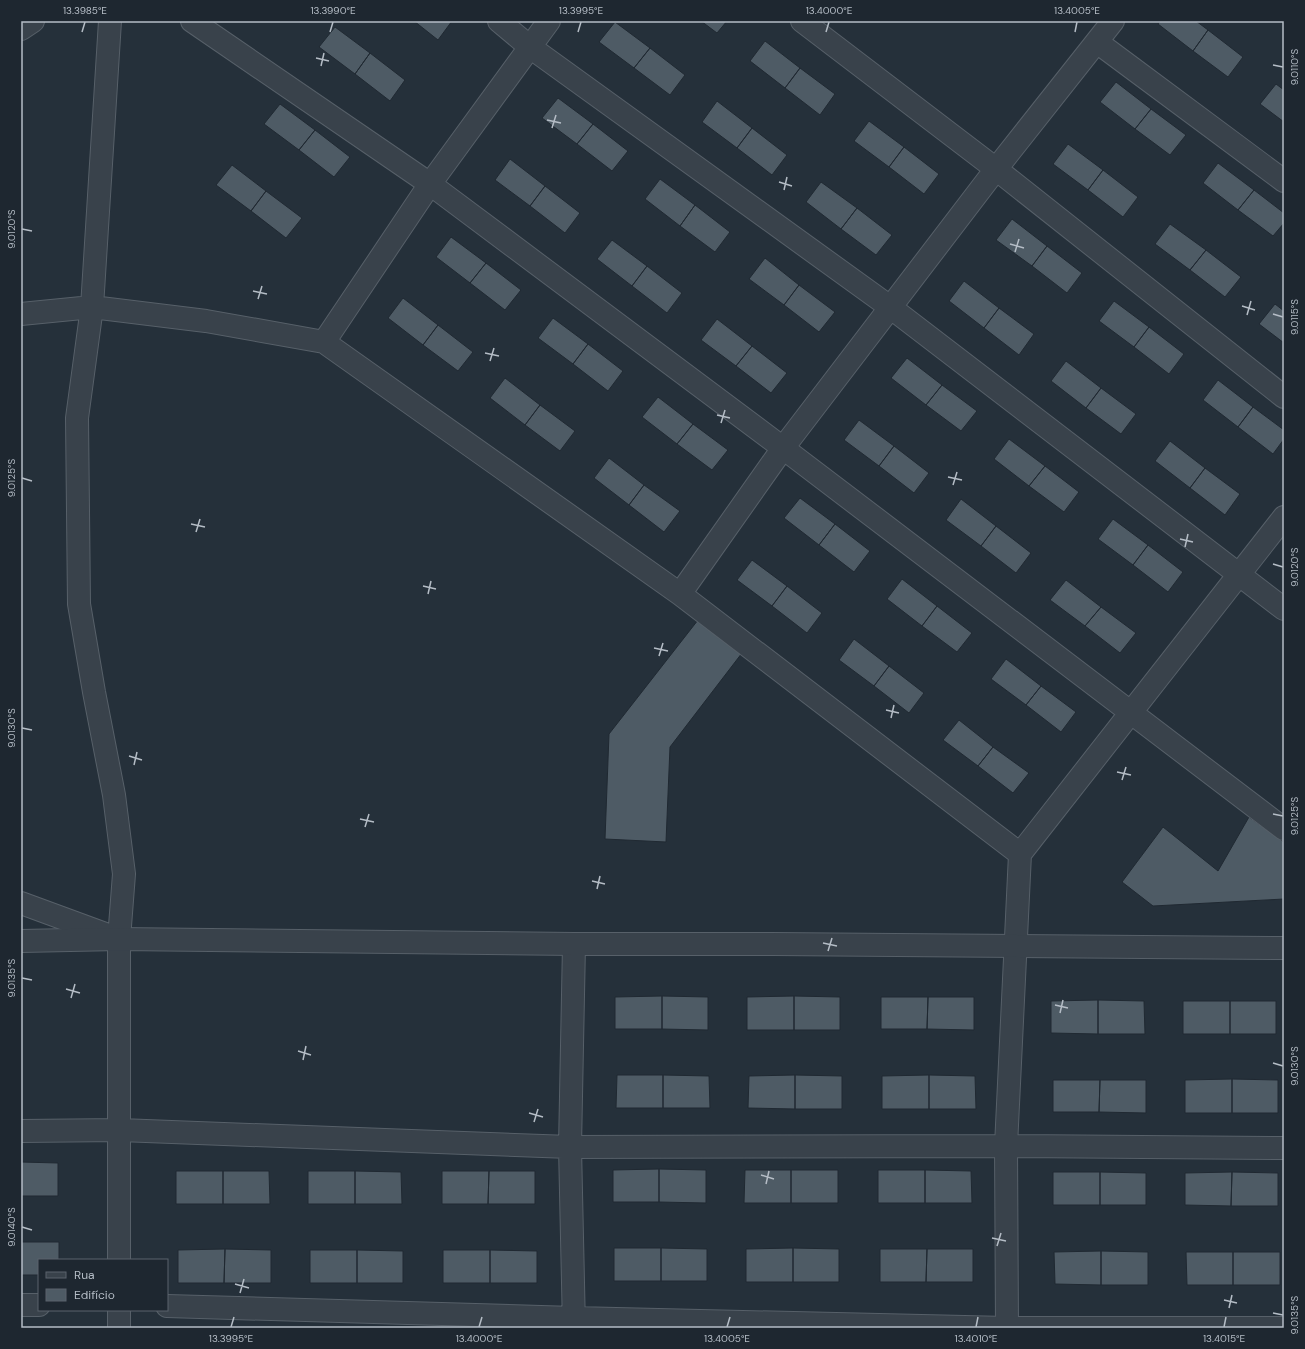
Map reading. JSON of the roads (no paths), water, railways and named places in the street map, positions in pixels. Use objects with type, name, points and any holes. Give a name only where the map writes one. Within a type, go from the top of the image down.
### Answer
[{"type":"street","points":[[21,29],[33,21]]},
{"type":"street","points":[[110,21],[92,307],[77,418],[79,604],[114,795],[124,874],[119,939],[120,1259]]},
{"type":"street","points":[[192,21],[430,184],[783,448],[1284,829]]},
{"type":"street","points":[[499,21],[530,47],[890,308],[1284,609]]},
{"type":"street","points":[[324,342],[430,184],[549,21]]},
{"type":"street","points":[[802,21],[996,169],[1284,397]]},
{"type":"street","points":[[680,594],[783,448],[996,169],[1113,21]]},
{"type":"street","points":[[1097,42],[1284,181]]},
{"type":"street","points":[[21,314],[92,307],[206,322],[324,342],[680,594],[1020,854]]},
{"type":"street","points":[[1007,1328],[1006,1146],[1020,854],[1284,517]]},
{"type":"street","points":[[21,903],[119,939]]},
{"type":"street","points":[[21,941],[119,939],[574,944],[1284,948]]},
{"type":"street","points":[[574,944],[570,1147],[574,1323]]},
{"type":"street","points":[[21,1130],[120,1130],[570,1147],[1006,1146],[1284,1148]]},
{"type":"street","points":[[21,1305],[38,1305]]},
{"type":"street","points":[[168,1306],[574,1323],[1007,1328],[1284,1328]]},
{"type":"street","points":[[119,1311],[119,1328]]}]
